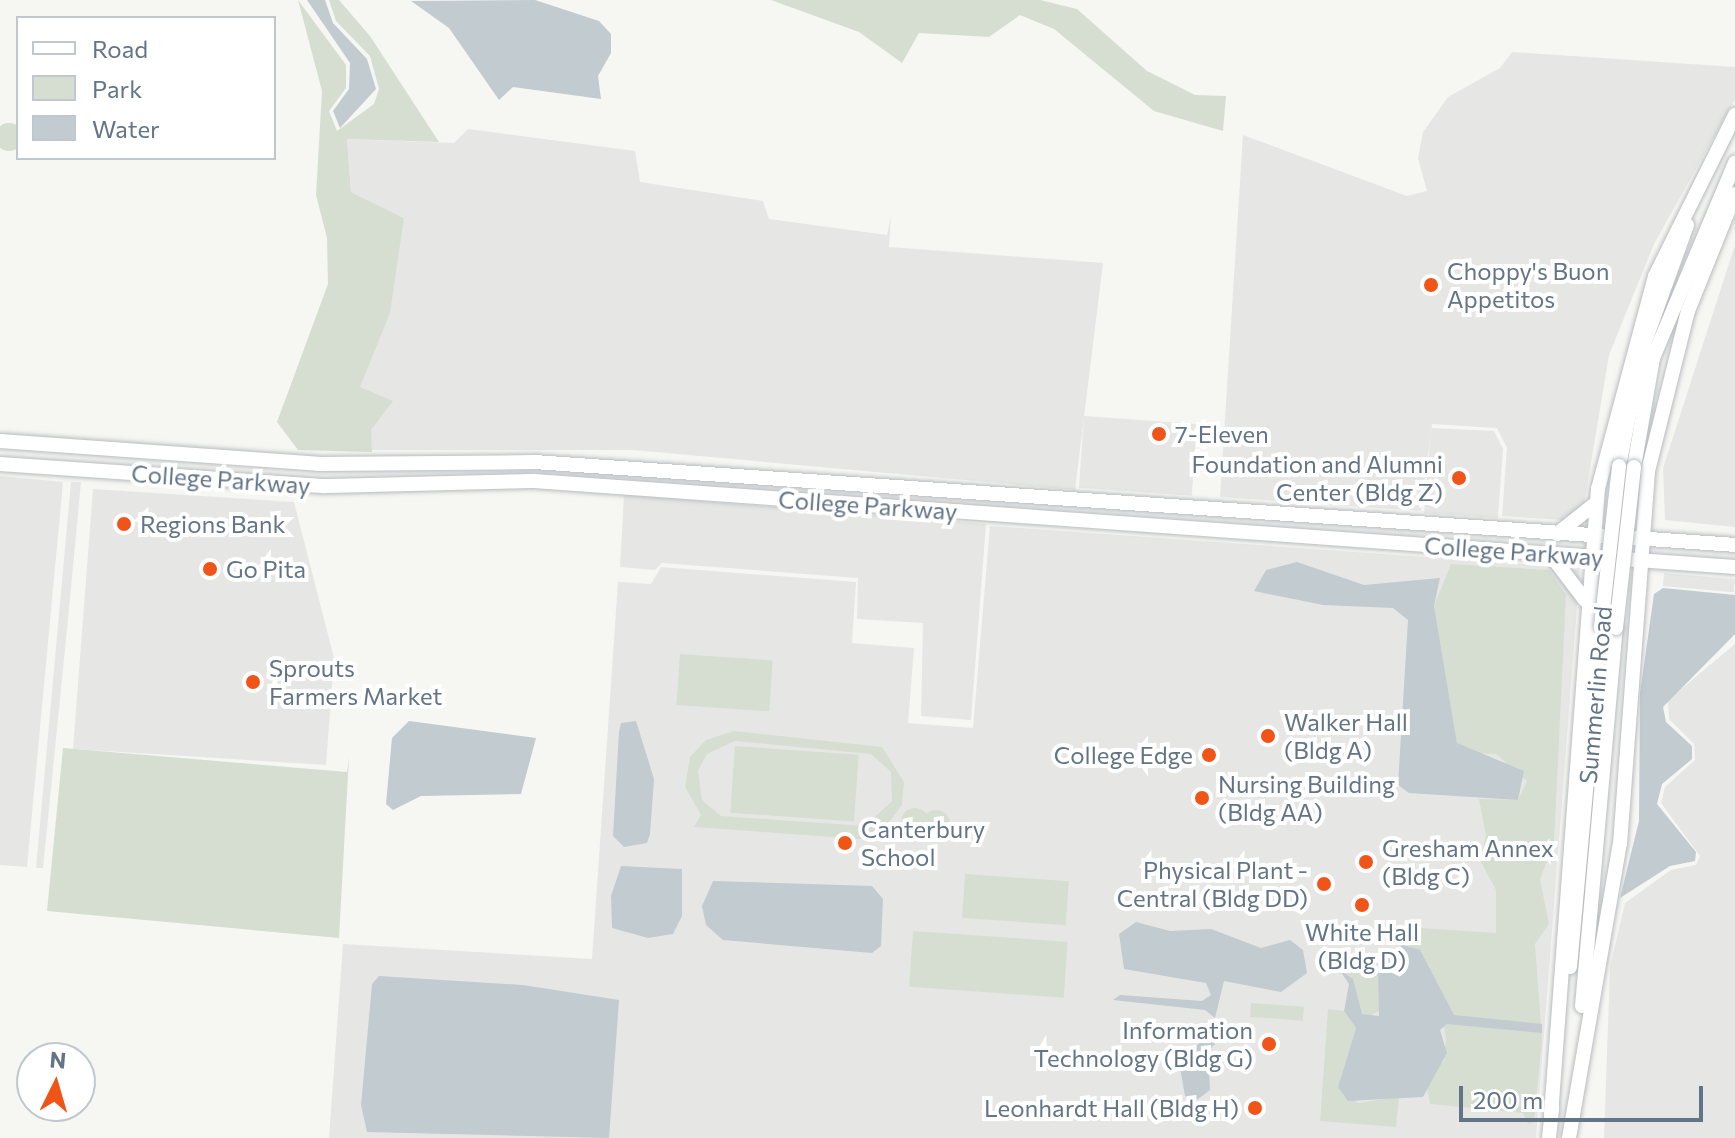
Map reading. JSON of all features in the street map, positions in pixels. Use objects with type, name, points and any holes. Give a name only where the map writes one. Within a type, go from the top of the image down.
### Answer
[{"type":"main road","points":[[1551,1115],[1586,604],[1596,503],[1608,443],[1655,276],[1735,115]]},
{"type":"main road","name":"Summerlin Road","points":[[1549,1138],[1626,467],[1647,335],[1683,233],[1735,127]]},
{"type":"main road","name":"Summerlin Road","points":[[1626,467],[1653,358],[1735,163]]},
{"type":"main road","points":[[1569,1138],[1620,844],[1646,483],[1676,348],[1734,197]]},
{"type":"main road","name":"College Parkway","points":[[0,441],[318,464],[534,462],[1593,538],[1735,545]]},
{"type":"main road","points":[[1608,443],[1610,488],[1636,494],[1646,483]]},
{"type":"main road","name":"College Parkway","points":[[0,464],[325,486],[534,481],[1735,567]]},
{"type":"main road","points":[[1008,515],[1022,504],[1080,501]]},
{"type":"main road","points":[[1554,535],[1596,503]]},
{"type":"main road","points":[[1643,508],[1653,526],[1687,541]]},
{"type":"main road","points":[[1550,554],[1576,580],[1586,604]]},
{"type":"main road","points":[[1585,623],[1598,606],[1615,608],[1629,614],[1635,633]]},
{"type":"main road","name":"Summerlin Road","points":[[1569,1138],[1608,628]]},
{"type":"shaded area","points":[[1512,52],[1735,67],[1735,99],[1654,244],[1609,355],[1583,511],[1562,520],[1502,516],[1507,448],[1497,428],[1432,424],[1421,511],[1220,497],[1243,135],[1407,196],[1427,191],[1418,158],[1423,132],[1448,97],[1500,68]]},
{"type":"shaded area","points":[[468,129],[635,151],[640,182],[763,201],[769,219],[887,235],[891,215],[889,247],[1103,263],[1075,490],[633,450],[371,450],[359,388],[404,218],[351,192],[347,139],[454,143]]},
{"type":"shaded area","points":[[1735,245],[1735,527],[1665,520],[1663,468]]},
{"type":"shaded area","points":[[1084,416],[1197,424],[1192,496],[1079,488]]},
{"type":"shaded area","points":[[1431,428],[1494,431],[1503,449],[1498,518],[1424,513]]},
{"type":"shaded area","points":[[0,476],[63,482],[27,867],[0,865]]},
{"type":"shaded area","points":[[71,482],[81,482],[43,868],[36,868]]},
{"type":"shaded area","points":[[93,489],[294,502],[334,658],[326,765],[73,749]]},
{"type":"shaded area","points":[[624,495],[986,524],[971,720],[921,716],[923,623],[857,619],[858,578],[662,563],[655,570],[620,567]]},
{"type":"shaded area","points":[[990,526],[1580,568],[1536,1138],[329,1138],[343,944],[592,959],[618,582],[651,584],[661,567],[856,582],[852,643],[914,648],[908,723],[973,728]]},
{"type":"shaded area","points":[[1664,573],[1735,579],[1734,592],[1663,586]]},
{"type":"shaded area","points":[[1735,644],[1735,1138],[1604,1138],[1610,967],[1625,903],[1671,870],[1696,865],[1700,856],[1661,803],[1665,787],[1695,760],[1694,744],[1669,719],[1668,700]]},
{"type":"green space","points":[[298,0],[346,65],[346,88],[329,111],[337,131],[374,104],[379,89],[370,56],[336,21],[329,0],[339,0],[370,36],[439,142],[347,139],[351,192],[404,218],[390,313],[360,387],[393,401],[371,430],[372,452],[298,450],[277,422],[328,284],[327,238],[316,195],[322,91]]},
{"type":"green space","points":[[771,0],[1040,0],[1077,9],[1147,71],[1195,95],[1226,96],[1223,131],[1154,111],[1054,29],[1020,15],[989,37],[919,33],[902,63],[859,32]]},
{"type":"green space","points":[[14,124],[16,149],[4,150],[-1,147],[-1,127]]},
{"type":"green space","points":[[1451,564],[1549,570],[1566,595],[1554,844],[1540,879],[1549,924],[1535,944],[1542,1039],[1534,1122],[1528,1124],[1523,1113],[1430,1104],[1426,1082],[1444,1060],[1446,1039],[1438,987],[1423,957],[1401,940],[1407,927],[1496,933],[1496,890],[1480,860],[1486,836],[1479,799],[1518,800],[1527,781],[1496,754],[1469,753],[1457,743],[1434,606]]},
{"type":"green space","points":[[680,654],[773,660],[769,711],[676,705]]},
{"type":"green space","points":[[734,731],[882,747],[904,782],[902,805],[884,829],[889,841],[694,827],[701,815],[685,787],[690,757],[706,740]],"holes":[[[735,741],[871,754],[891,772],[892,801],[865,826],[721,816],[702,800],[698,771],[707,754]]]},
{"type":"green space","points":[[735,746],[859,755],[854,821],[730,813]]},
{"type":"green space","points":[[63,748],[347,772],[349,757],[339,938],[47,911]]},
{"type":"green space","points":[[915,808],[925,812],[929,822],[925,832],[915,836],[905,832],[901,822],[905,812]]},
{"type":"green space","points":[[936,810],[946,814],[950,824],[946,834],[936,838],[926,834],[922,824],[926,814]]},
{"type":"green space","points":[[965,874],[1069,881],[1066,925],[962,918]]},
{"type":"green space","points":[[913,931],[1068,942],[1064,998],[909,987]]},
{"type":"green space","points":[[1380,960],[1382,1010],[1366,1017],[1355,1006],[1353,979],[1343,971]]},
{"type":"green space","points":[[1251,1003],[1304,1007],[1303,1021],[1250,1017]]},
{"type":"green space","points":[[1328,1009],[1344,1011],[1356,1028],[1338,1087],[1358,1103],[1399,1097],[1396,1127],[1320,1121]]},
{"type":"water","points":[[307,0],[325,0],[333,23],[367,59],[376,89],[340,128],[333,111],[349,89],[350,63]]},
{"type":"water","points":[[535,0],[599,21],[611,34],[611,53],[598,76],[601,99],[513,87],[499,100],[449,28],[411,1]]},
{"type":"water","points":[[1297,562],[1364,585],[1440,578],[1434,606],[1457,743],[1524,771],[1518,800],[1409,793],[1398,785],[1408,620],[1393,608],[1323,605],[1254,591],[1266,570]]},
{"type":"water","points":[[1663,588],[1735,595],[1735,634],[1663,707],[1666,722],[1692,746],[1692,759],[1662,784],[1657,804],[1696,852],[1695,861],[1670,866],[1620,898],[1639,821],[1640,693],[1654,594]]},
{"type":"water","points":[[409,721],[536,738],[521,794],[421,796],[393,810],[386,804],[392,738]]},
{"type":"water","points":[[636,721],[654,779],[650,834],[647,843],[624,847],[613,836],[619,732],[621,723]]},
{"type":"water","points":[[621,866],[682,869],[682,916],[673,934],[648,938],[612,928],[611,896]]},
{"type":"water","points":[[713,881],[872,886],[883,899],[881,946],[872,953],[723,940],[706,925],[702,906]]},
{"type":"water","points":[[1136,922],[1170,931],[1211,929],[1261,948],[1290,940],[1303,950],[1307,973],[1281,992],[1224,981],[1215,1018],[1205,1010],[1113,1000],[1120,995],[1202,1001],[1211,995],[1206,983],[1124,969],[1119,934]]},
{"type":"water","points":[[1403,945],[1420,950],[1454,1015],[1542,1024],[1542,1033],[1447,1024],[1440,1030],[1447,1053],[1423,1097],[1348,1101],[1338,1087],[1356,1028],[1344,1011],[1349,984],[1339,969],[1353,979],[1362,1014],[1379,1016],[1378,966],[1384,953]]},
{"type":"water","points":[[379,976],[523,985],[619,1000],[609,1138],[367,1132],[361,1105],[372,984]]},
{"type":"water","points":[[1210,1033],[1215,1044],[1199,1060],[1209,1070],[1210,1090],[1194,1102],[1185,1096],[1179,1062]]},
{"type":"place","name":"Choppy's Buon Appetitos","points":[[1431,285]]},
{"type":"place","name":"7-Eleven","points":[[1159,434]]},
{"type":"place","name":"Foundation and Alumni Center (Bldg Z)","points":[[1459,478]]},
{"type":"place","name":"Regions Bank","points":[[124,524]]},
{"type":"place","name":"Go Pita","points":[[210,569]]},
{"type":"place","name":"Sprouts Farmers Market","points":[[253,682]]},
{"type":"place","name":"Walker Hall (Bldg A)","points":[[1268,736]]},
{"type":"place","name":"College Edge","points":[[1209,755]]},
{"type":"place","name":"Nursing Building (Bldg AA)","points":[[1202,798]]},
{"type":"place","name":"Canterbury School","points":[[845,843]]},
{"type":"place","name":"Gresham Annex (Bldg C)","points":[[1366,862]]},
{"type":"place","name":"Physical Plant - Central (Bldg DD)","points":[[1324,884]]},
{"type":"place","name":"White Hall (Bldg D)","points":[[1362,905]]},
{"type":"place","name":"Information Technology (Bldg G)","points":[[1269,1044]]},
{"type":"place","name":"Leonhardt Hall (Bldg H)","points":[[1255,1108]]}]
